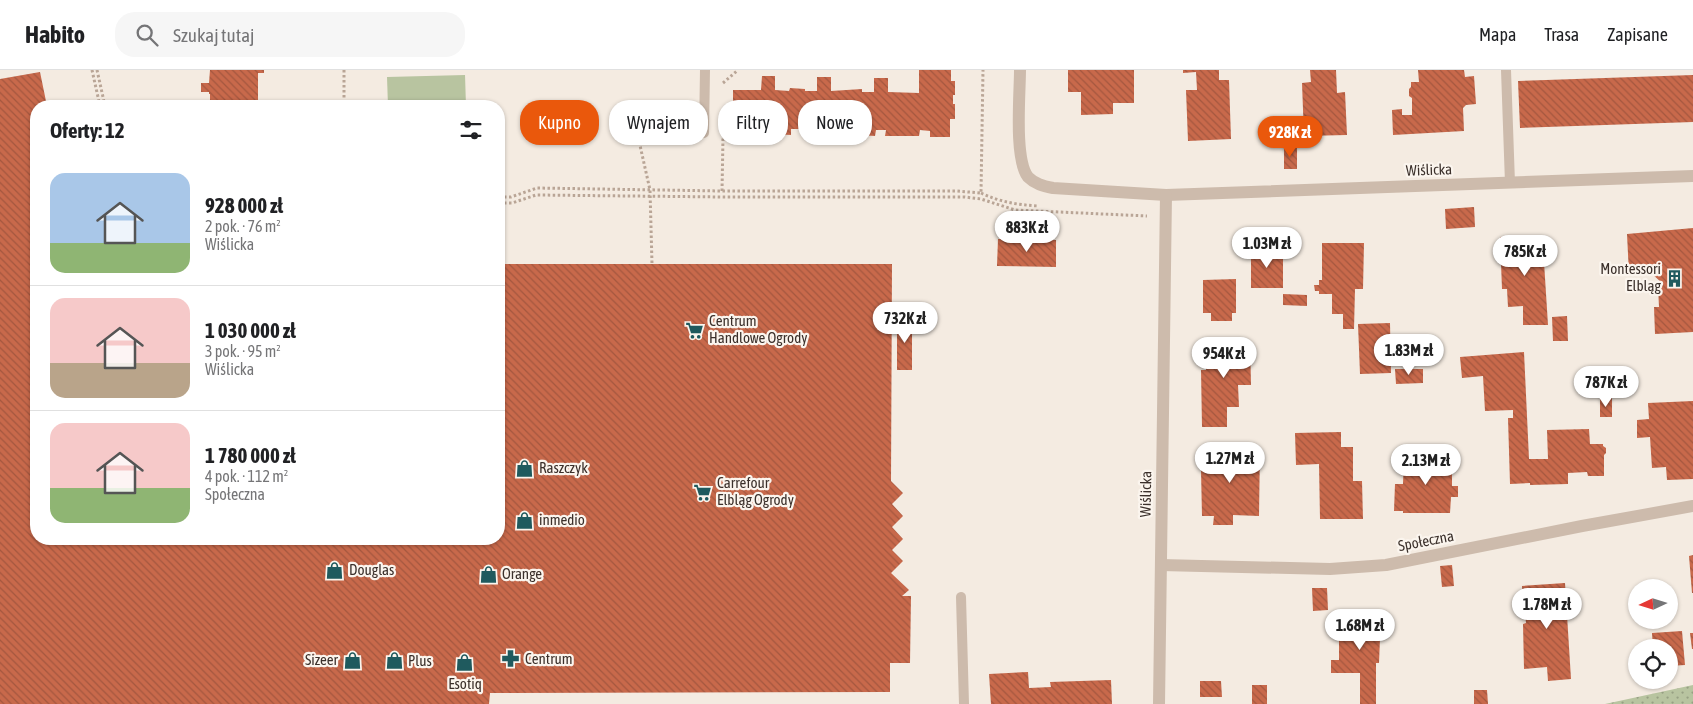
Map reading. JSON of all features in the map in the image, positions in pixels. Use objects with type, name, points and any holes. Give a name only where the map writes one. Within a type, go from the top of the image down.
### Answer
[{"type":"street","name":"Wiślicka","points":[[1020,70],[1021,162],[1029,178],[1042,186],[1053,188],[1166,195],[1693,176]]},
{"type":"street","name":"Wiślicka","points":[[1159,704],[1166,195]]},
{"type":"street","name":"Społeczna","points":[[1161,565],[1330,569],[1386,565],[1693,506]]},
{"type":"lane","points":[[705,70],[705,100]]},
{"type":"lane","points":[[1506,70],[1510,183]]},
{"type":"lane","points":[[961,597],[964,704]]},
{"type":"path","points":[[92,70],[99,100]]},
{"type":"path","points":[[97,70],[104,100]]},
{"type":"path","points":[[344,70],[344,100]]},
{"type":"path","points":[[723,83],[738,70]]},
{"type":"path","points":[[505,196],[537,188],[956,191],[982,193],[983,70]]},
{"type":"path","points":[[640,145],[650,190],[652,264]]},
{"type":"path","points":[[505,203],[512,203],[536,195],[965,197],[981,199],[1015,210],[1166,217]]},
{"type":"green space","points":[[465,75],[466,100],[388,100],[387,77]]},
{"type":"green space","points":[[1693,685],[1693,704],[1605,704],[1678,689]]},
{"type":"building","points":[[210,70],[264,70],[264,73],[258,73],[258,100],[210,100],[209,92],[201,92],[201,83],[209,83]]},
{"type":"building","points":[[919,70],[951,70],[951,81],[955,81],[953,104],[955,104],[955,119],[950,119],[950,137],[930,137],[930,131],[920,130],[919,136],[885,136],[886,130],[876,130],[875,136],[872,136],[872,100],[798,100],[798,129],[791,129],[791,135],[788,135],[788,100],[733,100],[733,90],[761,90],[762,76],[775,76],[775,90],[789,91],[790,88],[817,91],[817,77],[831,77],[831,91],[862,89],[862,92],[874,92],[874,78],[888,78],[888,92],[919,93]]},
{"type":"building","points":[[1068,70],[1134,70],[1134,103],[1113,103],[1113,114],[1081,115],[1081,92],[1068,92]]},
{"type":"building","points":[[1183,70],[1219,70],[1219,80],[1229,80],[1231,139],[1188,141],[1186,90],[1197,90],[1196,72],[1183,73]]},
{"type":"building","points":[[1310,70],[1336,70],[1337,93],[1345,92],[1347,135],[1304,136],[1302,83],[1311,82]]},
{"type":"building","points":[[1418,70],[1464,70],[1465,77],[1474,76],[1476,104],[1466,105],[1463,108],[1464,131],[1393,135],[1392,110],[1402,109],[1402,115],[1412,115],[1412,98],[1409,96],[1409,89],[1411,82],[1419,82]]},
{"type":"building","name":"Centrum Handlowe Ogrody","points":[[40,72],[46,100],[30,100],[30,545],[505,545],[505,264],[892,264],[891,481],[903,493],[892,504],[903,516],[892,527],[903,539],[892,550],[903,561],[891,573],[909,590],[902,596],[911,596],[910,663],[890,663],[890,692],[490,693],[489,704],[0,704],[0,79]]},
{"type":"building","points":[[1693,75],[1693,122],[1520,128],[1518,81]]},
{"type":"building","points":[[1284,148],[1297,148],[1297,169],[1284,169]]},
{"type":"building","points":[[1474,207],[1475,227],[1446,229],[1445,209]]},
{"type":"building","name":"Montessori Elbląg","points":[[1693,228],[1693,332],[1655,334],[1654,307],[1659,307],[1658,287],[1662,283],[1650,272],[1629,274],[1627,234]]},
{"type":"building","points":[[1544,236],[1548,325],[1523,325],[1523,306],[1508,307],[1507,289],[1502,289],[1500,237]]},
{"type":"building","points":[[998,239],[1056,240],[1056,267],[997,266]]},
{"type":"building","points":[[1322,243],[1364,243],[1363,289],[1355,289],[1354,329],[1343,329],[1343,314],[1332,314],[1332,294],[1319,294],[1319,291],[1315,291],[1314,285],[1319,285],[1319,280],[1322,280]]},
{"type":"building","points":[[1251,250],[1283,250],[1283,288],[1251,288]]},
{"type":"building","points":[[1236,279],[1236,313],[1232,313],[1232,321],[1211,321],[1211,313],[1203,313],[1203,280]]},
{"type":"building","points":[[1283,294],[1307,295],[1307,306],[1283,305]]},
{"type":"building","points":[[1567,316],[1568,341],[1553,341],[1552,317]]},
{"type":"building","points":[[897,317],[912,317],[912,370],[897,370]]},
{"type":"building","points":[[1390,323],[1391,373],[1360,374],[1358,324]]},
{"type":"building","points":[[1250,340],[1251,385],[1238,385],[1239,407],[1227,407],[1227,427],[1202,427],[1201,370],[1206,370],[1206,341]]},
{"type":"building","points":[[1524,352],[1529,459],[1548,459],[1547,430],[1589,429],[1590,444],[1603,444],[1606,448],[1604,476],[1588,476],[1587,472],[1568,473],[1568,484],[1510,484],[1508,418],[1513,418],[1513,410],[1485,411],[1483,376],[1462,378],[1460,357]]},
{"type":"building","points":[[1395,369],[1423,369],[1423,383],[1396,384]]},
{"type":"building","points":[[1600,398],[1612,398],[1612,417],[1600,417]]},
{"type":"building","points":[[1693,401],[1693,479],[1667,480],[1666,467],[1652,468],[1650,437],[1637,438],[1637,420],[1649,419],[1648,403]]},
{"type":"building","points":[[1341,432],[1341,447],[1353,447],[1353,481],[1362,481],[1363,519],[1320,519],[1319,464],[1296,465],[1295,433]]},
{"type":"building","points":[[1202,448],[1221,448],[1221,455],[1228,455],[1229,448],[1260,448],[1259,516],[1233,515],[1233,525],[1213,525],[1214,516],[1202,516],[1201,470],[1207,470],[1207,466],[1202,466]]},
{"type":"building","points":[[1404,457],[1452,458],[1452,486],[1458,486],[1458,497],[1451,497],[1450,513],[1403,513],[1403,511],[1394,511],[1395,484],[1403,484]]},
{"type":"building","points":[[1693,555],[1693,593],[1692,593],[1689,556]]},
{"type":"building","points":[[1452,565],[1454,586],[1442,587],[1440,566]]},
{"type":"building","points":[[1565,583],[1571,679],[1548,681],[1547,667],[1524,669],[1523,624],[1526,623],[1522,586]]},
{"type":"building","points":[[1312,588],[1327,588],[1328,610],[1313,611]]},
{"type":"building","points":[[1339,614],[1381,614],[1379,663],[1376,663],[1376,704],[1360,704],[1360,673],[1331,673],[1331,660],[1339,660]]},
{"type":"building","points":[[1682,631],[1685,665],[1678,665],[1678,639],[1652,639],[1652,633]]},
{"type":"building","points":[[1690,633],[1693,633],[1693,649],[1692,649]]},
{"type":"building","points":[[1028,672],[1029,688],[1051,687],[1050,682],[1111,680],[1112,704],[991,704],[989,674]]},
{"type":"building","points":[[1200,681],[1221,681],[1222,697],[1200,697]]},
{"type":"building","points":[[1252,685],[1267,685],[1267,704],[1252,704]]},
{"type":"building","points":[[1474,690],[1487,690],[1488,704],[1474,704]]},
{"type":"place","name":"Montessori Elbląg","points":[[1675,278]]},
{"type":"place","name":"Centrum Handlowe Ogrody","points":[[695,330]]},
{"type":"place","name":"Raszczyk","points":[[525,468]]},
{"type":"place","name":"Carrefour Elbląg Ogrody","points":[[703,492]]},
{"type":"place","name":"inmedio","points":[[525,520]]},
{"type":"place","name":"Douglas","points":[[335,570]]},
{"type":"place","name":"Orange","points":[[488,574]]},
{"type":"place","name":"Centrum","points":[[511,659]]},
{"type":"place","name":"Sizeer","points":[[352,660]]},
{"type":"place","name":"Plus","points":[[394,661]]},
{"type":"place","name":"Esotiq","points":[[465,663]]}]
